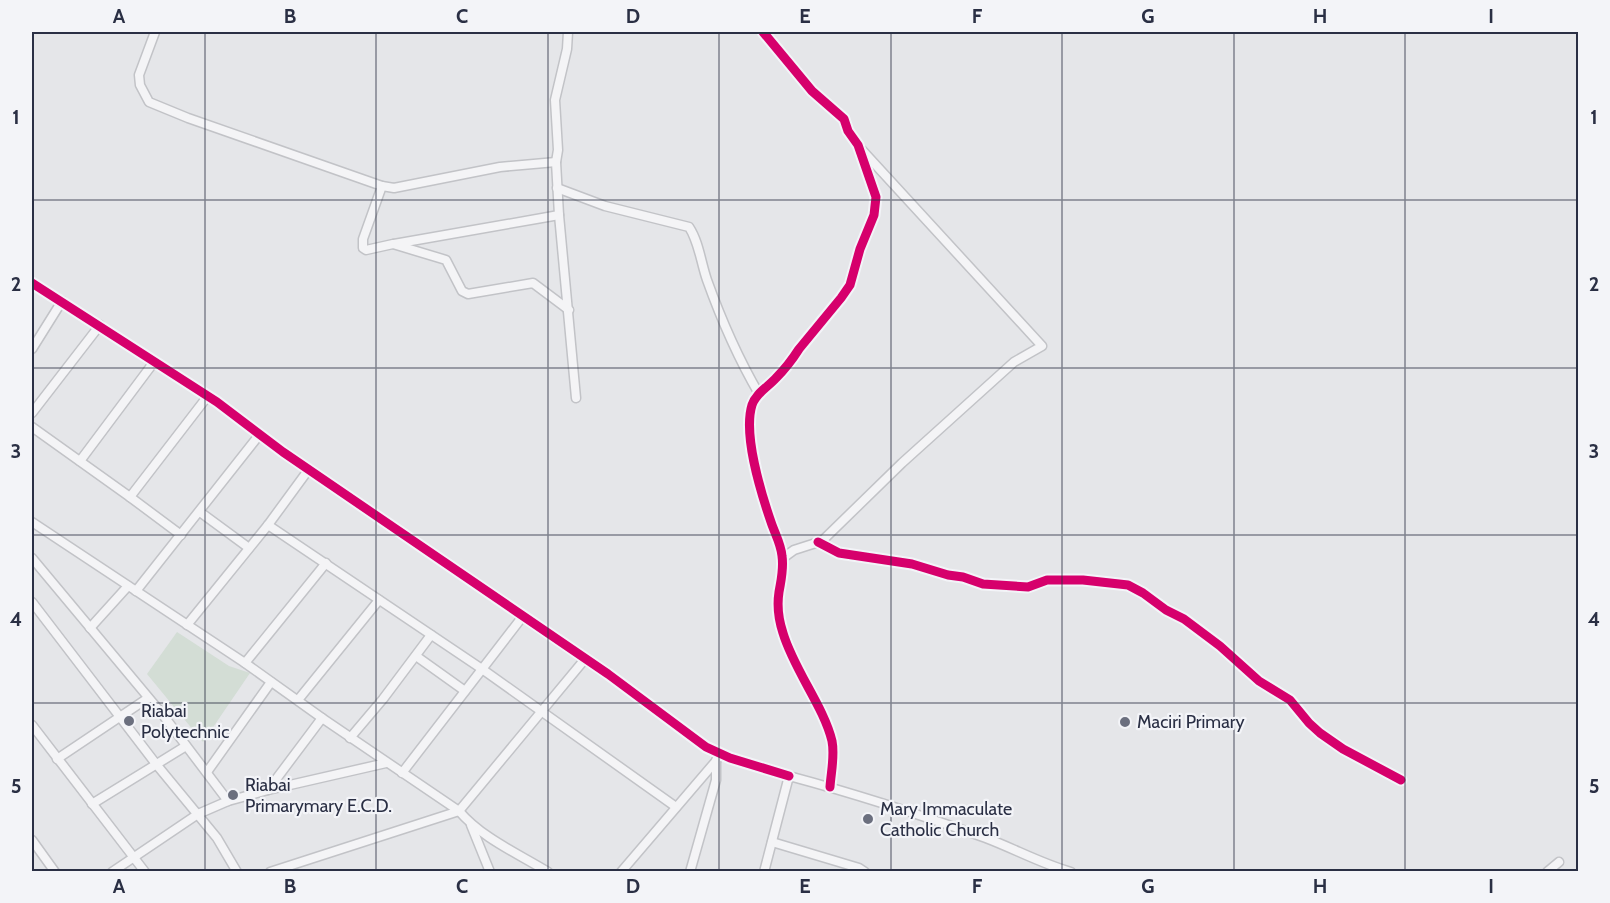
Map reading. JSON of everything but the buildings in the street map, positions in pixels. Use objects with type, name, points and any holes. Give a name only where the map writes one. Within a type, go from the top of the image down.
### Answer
[{"type":"street","points":[[155,32],[139,75],[140,85],[149,102],[382,186],[389,188],[404,186],[500,167],[556,162]]},
{"type":"street","points":[[568,32],[567,49],[555,100],[558,150],[556,162],[576,398]]},
{"type":"street","points":[[763,32],[812,91],[844,119],[848,131],[858,145],[1042,346],[1014,362],[900,465],[833,531],[818,542],[794,550],[783,558]]},
{"type":"street","points":[[830,787],[832,742],[782,632],[778,608],[783,558],[760,488],[750,429],[752,405],[759,394],[792,360],[850,285],[860,249],[874,214],[876,197],[858,145]]},
{"type":"street","points":[[382,186],[362,244],[366,250],[559,215]]},
{"type":"street","points":[[557,188],[605,206],[689,227],[694,235],[719,313],[759,394]]},
{"type":"street","points":[[393,244],[446,260],[465,293],[533,283],[569,310]]},
{"type":"street","points":[[32,282],[207,397],[309,470],[585,659],[718,757],[874,799],[989,839],[1071,872]]},
{"type":"street","points":[[32,349],[62,301]]},
{"type":"street","points":[[32,413],[100,325]]},
{"type":"street","points":[[80,461],[154,362]]},
{"type":"street","points":[[130,497],[207,397]]},
{"type":"street","points":[[32,427],[182,535]]},
{"type":"street","points":[[136,591],[260,434]]},
{"type":"street","points":[[187,625],[309,470]]},
{"type":"street","points":[[200,512],[249,548]]},
{"type":"street","points":[[32,522],[244,663],[386,763],[459,811],[470,824],[490,872]]},
{"type":"street","points":[[268,525],[482,669],[676,807]]},
{"type":"street","points":[[818,542],[839,553],[912,564],[983,584],[1028,587],[1047,580],[1083,580],[1128,585],[1220,646],[1259,681],[1290,700],[1320,733],[1401,780]]},
{"type":"street","points":[[32,558],[148,698],[228,801]]},
{"type":"street","points":[[244,663],[326,563]]},
{"type":"street","points":[[90,628],[128,586]]},
{"type":"street","points":[[298,700],[380,600]]},
{"type":"street","points":[[32,602],[156,765],[217,838],[237,872]]},
{"type":"street","points":[[402,773],[523,616]]},
{"type":"street","points":[[350,738],[431,635]]},
{"type":"street","points":[[416,656],[465,691]]},
{"type":"street","points":[[270,872],[459,811],[585,659]]},
{"type":"street","points":[[207,772],[271,682]]},
{"type":"street","points":[[57,759],[148,698]]},
{"type":"street","points":[[268,790],[322,718]]},
{"type":"street","points":[[32,725],[146,872]]},
{"type":"street","points":[[32,744],[41,738]]},
{"type":"street","points":[[92,804],[186,746]]},
{"type":"street","points":[[621,872],[718,757]]},
{"type":"street","points":[[690,872],[716,780],[718,757]]},
{"type":"street","points":[[112,872],[198,814],[228,801],[386,763]]},
{"type":"street","points":[[764,872],[789,776]]},
{"type":"street","points":[[470,824],[548,872]]},
{"type":"street","points":[[32,840],[54,872]]},
{"type":"street","points":[[772,842],[859,868],[865,872]]},
{"type":"street","points":[[1547,872],[1559,862]]},
{"type":"shaded area","points":[[177,632],[229,666],[250,673],[203,742],[147,674]]},
{"type":"cycle path","points":[[763,32],[812,91],[844,119],[848,131],[858,145],[876,197],[874,215],[860,249],[850,285],[785,368],[756,397],[750,417],[751,447],[758,480],[783,561],[778,602],[780,623],[794,661],[823,715],[832,741],[830,787]]},
{"type":"cycle path","points":[[32,283],[217,402],[283,452],[608,674],[706,747],[730,758],[789,776]]},
{"type":"cycle path","points":[[818,542],[839,553],[912,564],[983,584],[1028,587],[1047,580],[1083,580],[1128,585],[1184,619],[1220,646],[1259,681],[1290,700],[1320,733],[1343,749],[1401,780]]},
{"type":"place","name":"Riabai Polytechnic","points":[[129,721]]},
{"type":"place","name":"Maciri Primary","points":[[1125,722]]},
{"type":"place","name":"Riabai Primarymary E.C.D.","points":[[233,795]]},
{"type":"place","name":"Mary Immaculate Catholic Church","points":[[868,819]]}]
